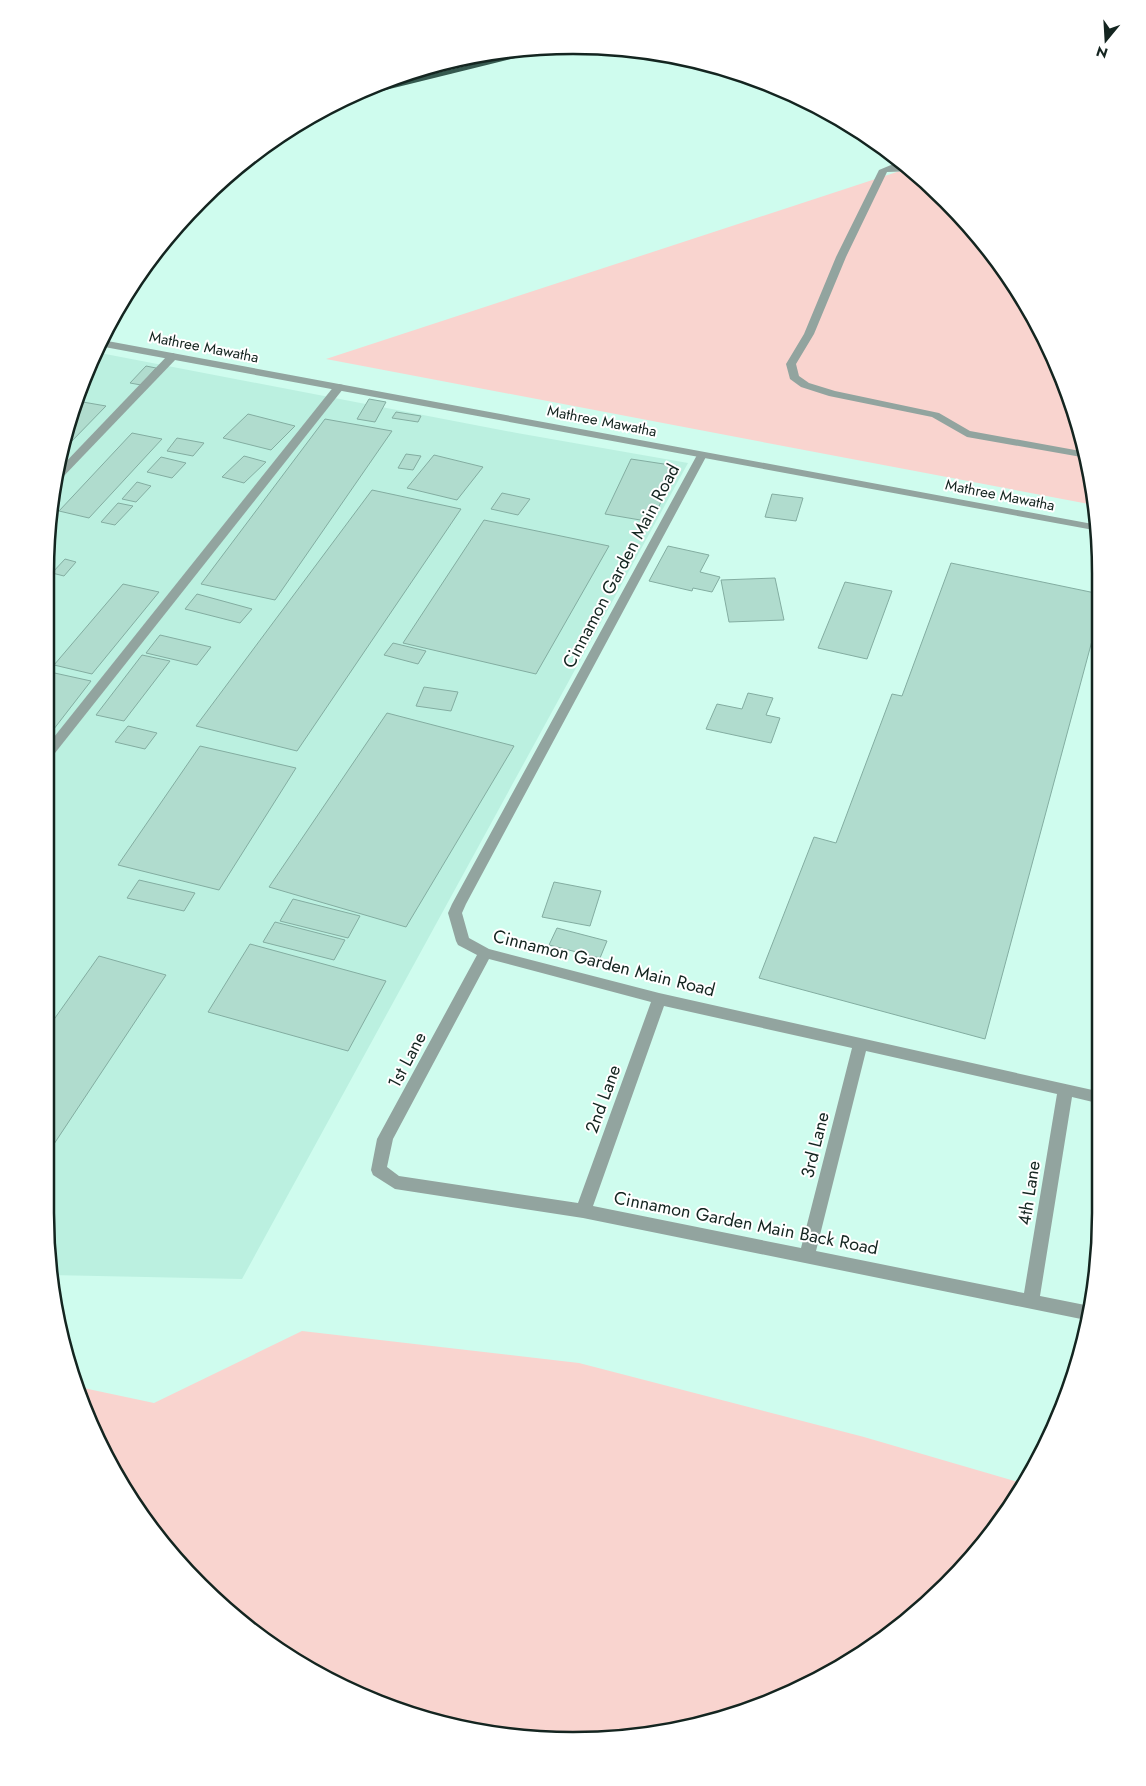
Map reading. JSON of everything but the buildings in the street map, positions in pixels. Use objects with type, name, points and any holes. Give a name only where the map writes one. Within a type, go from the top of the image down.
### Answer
[{"type":"highway","points":[[393,86],[511,58]]},
{"type":"street","points":[[898,168],[883,170],[840,257],[809,334],[791,364],[794,377],[805,385],[833,394],[935,416],[967,434],[1078,454]]},
{"type":"street","name":"Mathree Mawatha","points":[[107,343],[1090,527]]},
{"type":"street","points":[[65,469],[173,356]]},
{"type":"street","points":[[54,745],[339,387]]},
{"type":"street","name":"Cinnamon Garden Main Road","points":[[702,455],[456,913],[463,941],[485,953],[659,999],[1092,1096]]},
{"type":"street","name":"1st Lane","points":[[394,1182],[380,1170],[385,1138],[485,953]]},
{"type":"street","name":"2nd Lane","points":[[583,1212],[659,999]]},
{"type":"street","name":"3rd Lane","points":[[807,1256],[861,1043]]},
{"type":"street","name":"4th Lane","points":[[1032,1301],[1065,1091]]},
{"type":"street","name":"Cinnamon Garden Main Back Road","points":[[394,1182],[583,1212],[1082,1312]]},
{"type":"shaded area","points":[[901,171],[940,206],[963,231],[985,257],[1023,313],[1053,374],[1065,406],[1075,439],[1088,504],[326,359]]},
{"type":"shaded area","points":[[102,353],[517,433],[688,463],[242,1279],[57,1275],[54,1213],[55,539],[58,505],[71,439],[81,406]]},
{"type":"shaded area","points":[[302,1331],[579,1363],[864,1437],[1017,1482],[985,1529],[940,1580],[889,1625],[833,1663],[803,1679],[740,1705],[707,1715],[641,1728],[573,1732],[505,1728],[439,1715],[374,1693],[343,1679],[313,1663],[257,1625],[206,1580],[161,1529],[123,1473],[107,1443],[84,1388],[154,1403]]}]
